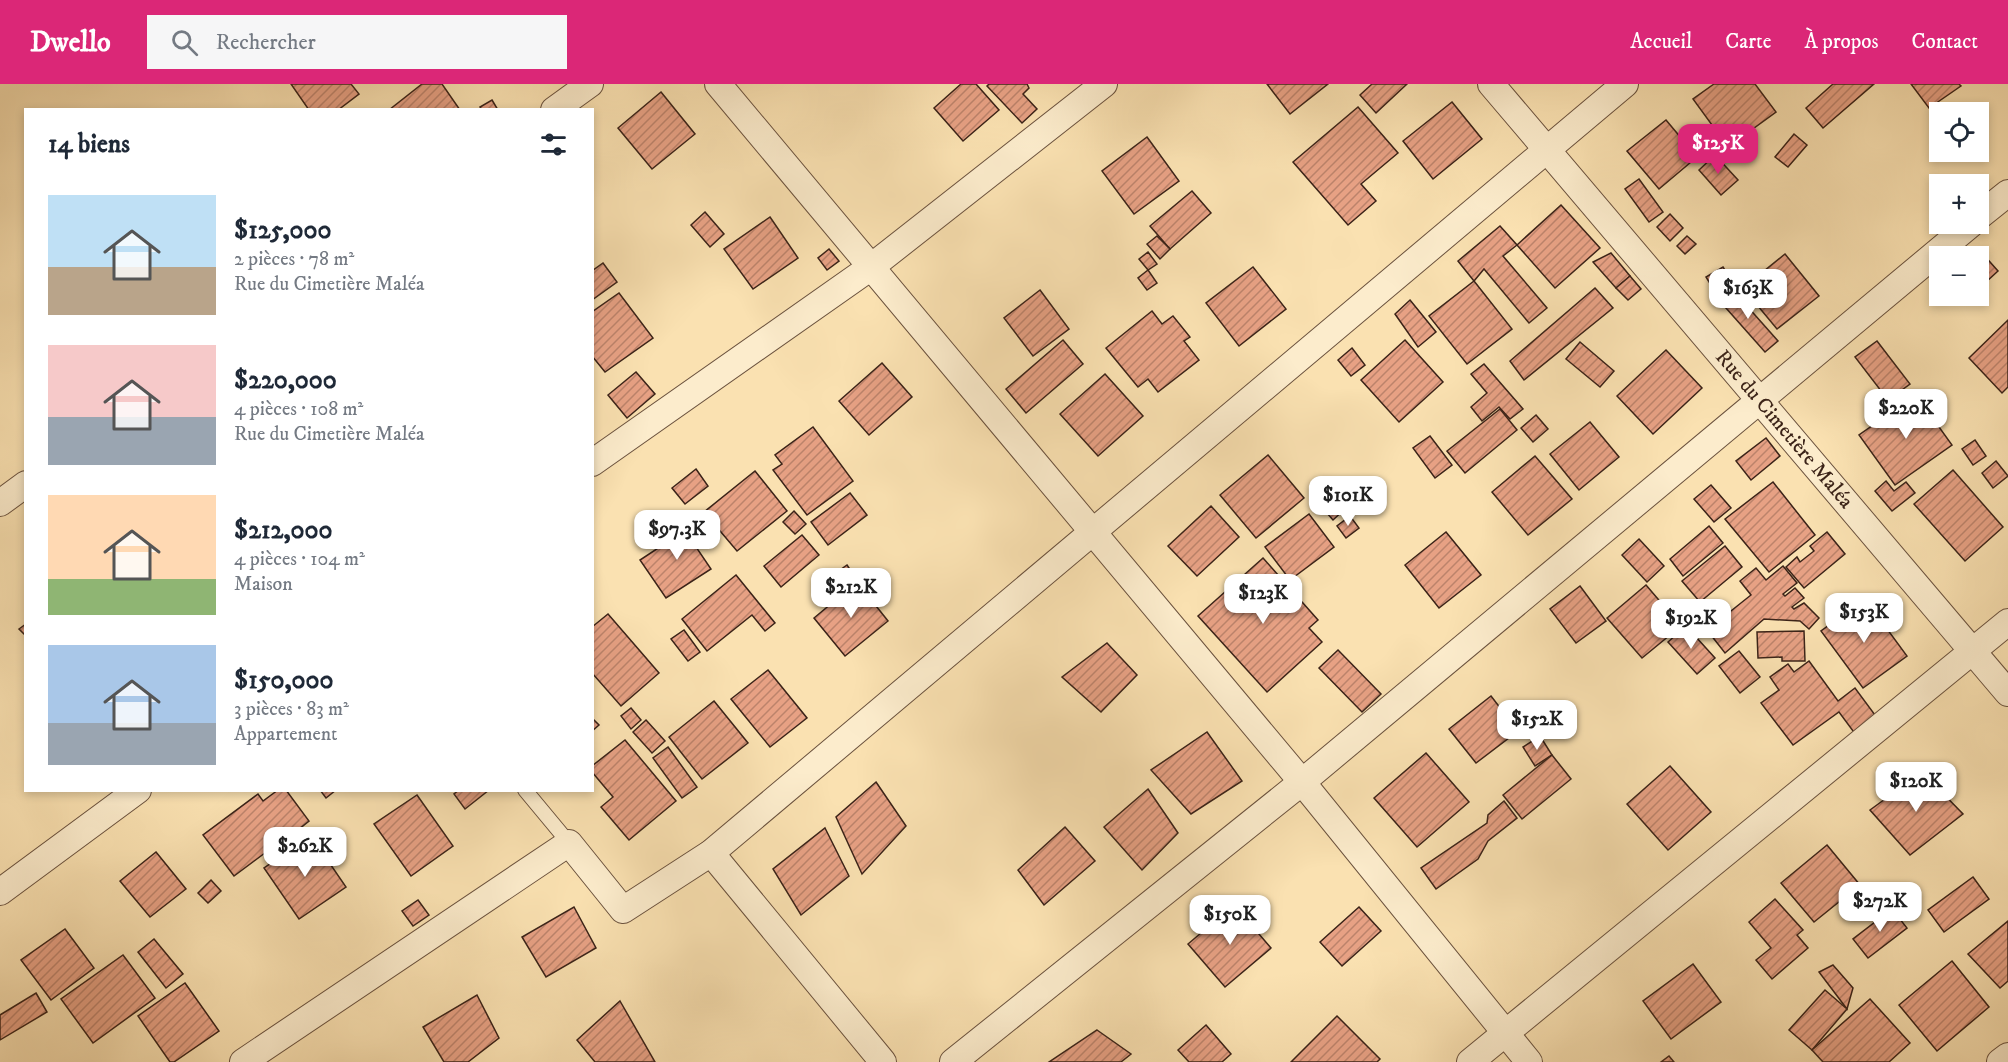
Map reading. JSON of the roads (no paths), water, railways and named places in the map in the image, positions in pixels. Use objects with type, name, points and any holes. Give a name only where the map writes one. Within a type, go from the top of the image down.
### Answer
[{"type":"street","points":[[557,108],[590,84]]},
{"type":"street","points":[[718,84],[1302,782],[1529,1062]]},
{"type":"street","points":[[594,462],[871,267],[1104,84]]},
{"type":"street","name":"Rue du Cimetière Maléa","points":[[1491,84],[2008,693]]},
{"type":"street","points":[[243,1062],[569,843],[623,910],[711,853],[1625,84]]},
{"type":"street","points":[[1989,208],[2008,193]]},
{"type":"street","points":[[953,1062],[1302,782],[1959,234]]},
{"type":"street","points":[[0,502],[24,485]]},
{"type":"street","points":[[1470,1062],[2008,622]]},
{"type":"street","points":[[0,892],[135,792]]},
{"type":"street","points":[[711,853],[883,1062]]},
{"type":"street","points":[[2000,1062],[2008,1056]]},
{"type":"lane","points":[[527,792],[569,843]]}]
